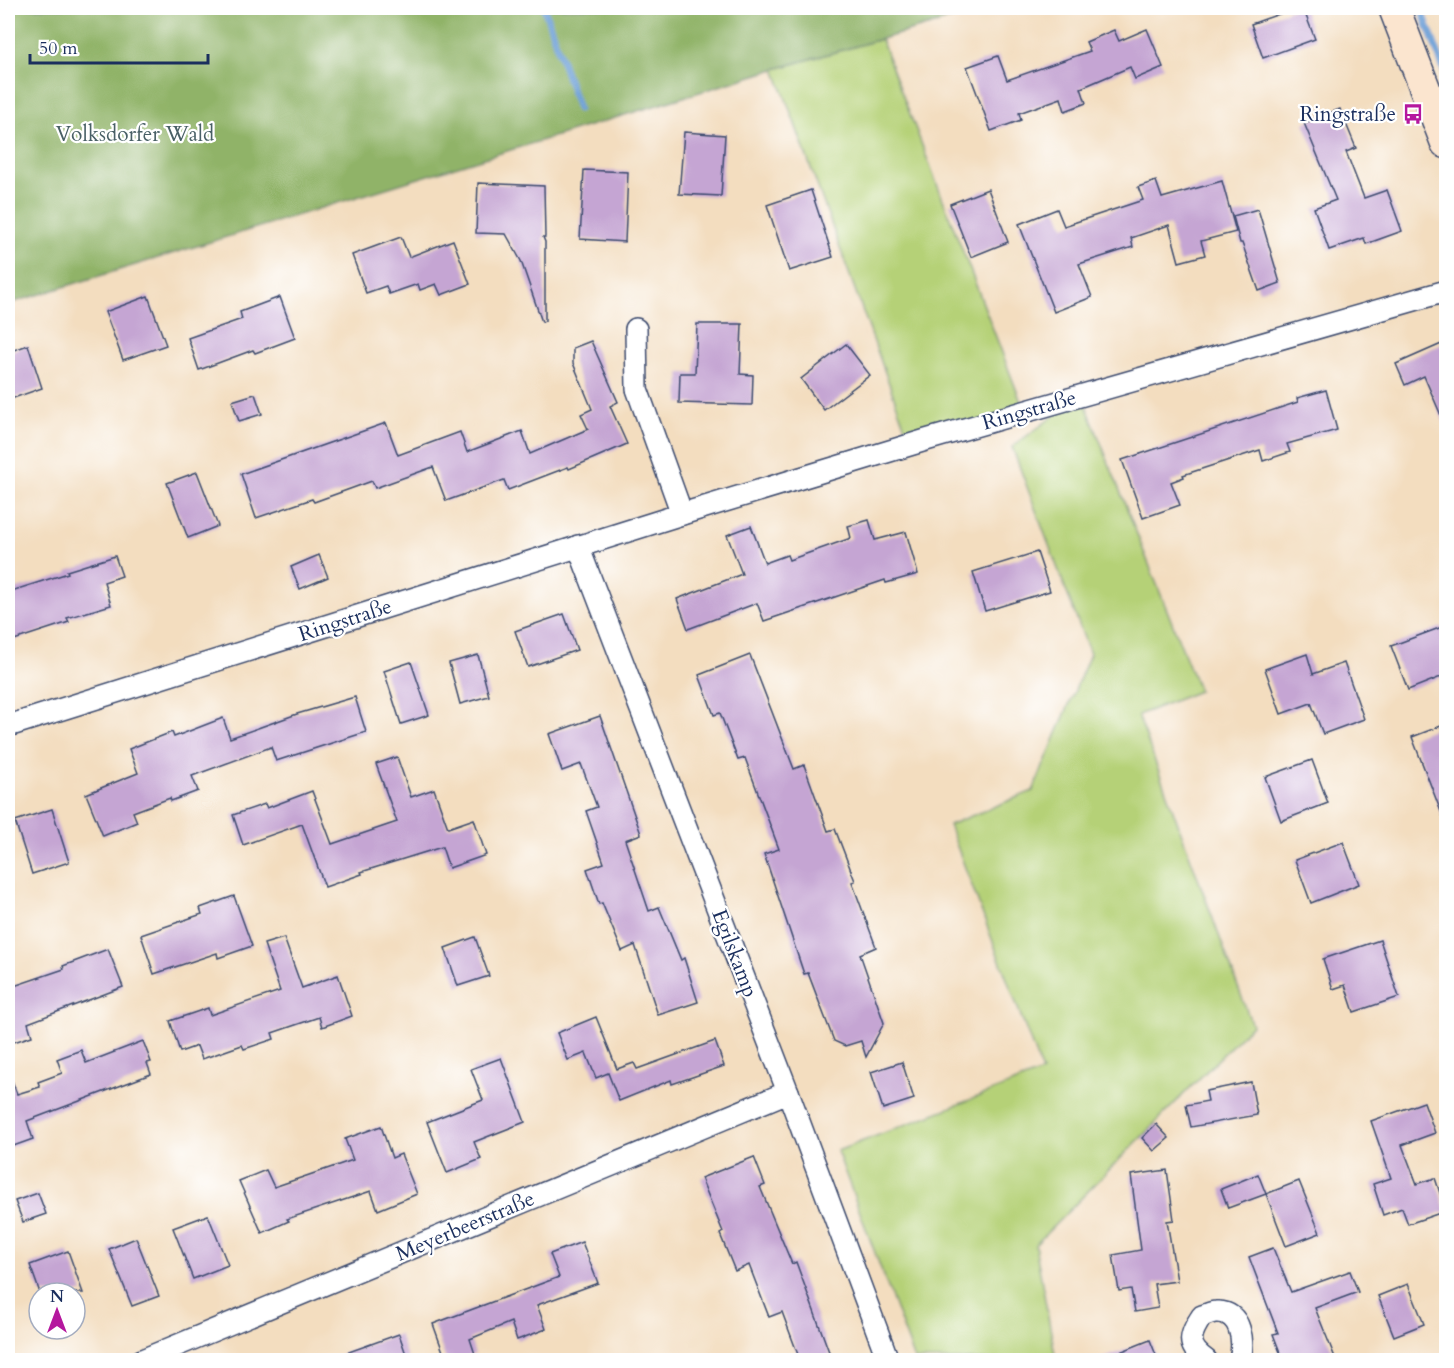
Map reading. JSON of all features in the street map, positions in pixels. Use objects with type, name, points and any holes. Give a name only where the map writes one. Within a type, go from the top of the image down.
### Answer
[{"type":"street","points":[[1394,8],[1446,143]]},
{"type":"street","name":"Ringstraße","points":[[8,726],[578,546],[926,440],[1446,291]]},
{"type":"street","points":[[636,329],[637,389],[682,514]]},
{"type":"street","name":"Egilskamp","points":[[578,546],[788,1092],[888,1360]]},
{"type":"street","name":"Meyerbeerstraße","points":[[142,1360],[788,1092]]},
{"type":"street","points":[[1206,1360],[1196,1353],[1191,1342],[1193,1329],[1202,1316],[1218,1311],[1230,1316],[1239,1327],[1243,1346],[1240,1360]]},
{"type":"green space","name":"Volksdorfer Wald","points":[[8,8],[991,8],[775,69],[8,304]]},
{"type":"green space","points":[[881,39],[1025,412],[911,444],[775,69]]},
{"type":"green space","points":[[1082,395],[1199,691],[1138,715],[1252,1025],[1035,1245],[1056,1360],[915,1360],[837,1151],[1042,1072],[949,825],[1033,791],[1090,654],[1012,447]]},
{"type":"building","points":[[1296,8],[1303,8],[1315,39],[1263,58],[1251,24]]},
{"type":"building","points":[[1147,29],[1163,67],[1135,79],[1130,67],[1081,88],[1086,103],[1065,111],[1061,98],[1019,113],[1021,120],[991,131],[967,67],[998,56],[1007,80],[1090,51],[1086,42],[1114,30],[1119,41]]},
{"type":"building","points":[[1340,109],[1356,148],[1346,152],[1364,198],[1387,190],[1402,231],[1366,244],[1364,238],[1329,250],[1314,208],[1336,200],[1304,123]]},
{"type":"building","points":[[684,132],[725,135],[721,196],[679,194]]},
{"type":"building","points":[[584,170],[628,172],[625,242],[580,239]]},
{"type":"building","points":[[1156,181],[1162,198],[1222,181],[1236,232],[1201,241],[1205,255],[1179,262],[1169,225],[1131,238],[1133,247],[1079,264],[1092,297],[1054,312],[1019,224],[1057,209],[1064,226],[1143,200],[1138,187]]},
{"type":"building","points":[[478,183],[544,186],[545,321],[542,322],[521,261],[506,234],[476,233]]},
{"type":"building","points":[[988,189],[1008,242],[971,257],[950,204]]},
{"type":"building","points":[[811,190],[833,257],[789,271],[767,205]]},
{"type":"building","points":[[1258,209],[1280,283],[1259,291],[1242,243],[1240,243],[1233,216]]},
{"type":"building","points":[[401,237],[409,257],[453,240],[470,284],[441,295],[436,284],[420,290],[418,284],[389,294],[386,286],[366,293],[352,255]]},
{"type":"building","points":[[148,296],[166,345],[123,360],[105,312]]},
{"type":"building","points":[[280,297],[295,338],[255,353],[253,350],[199,370],[188,338],[242,319],[240,312]]},
{"type":"building","points":[[697,324],[742,324],[740,374],[753,375],[752,405],[679,403],[680,373],[695,373]]},
{"type":"building","points":[[591,341],[618,402],[610,406],[627,444],[569,469],[568,467],[508,490],[504,480],[446,501],[433,467],[375,488],[372,481],[314,502],[312,499],[256,518],[241,474],[386,423],[398,455],[460,432],[467,452],[522,431],[530,454],[588,429],[581,414],[592,409],[573,363],[573,348]]},
{"type":"building","points":[[1446,342],[1446,427],[1424,376],[1405,385],[1396,364]]},
{"type":"building","points":[[846,344],[870,375],[824,410],[801,379]]},
{"type":"building","points":[[28,345],[42,388],[8,400],[8,352]]},
{"type":"building","points":[[1326,390],[1337,430],[1287,444],[1290,452],[1263,461],[1260,450],[1183,475],[1184,477],[1171,482],[1180,505],[1143,518],[1122,460],[1298,402],[1297,398]]},
{"type":"building","points":[[255,394],[262,414],[239,421],[232,401]]},
{"type":"building","points":[[197,472],[218,526],[188,538],[167,483]]},
{"type":"building","points":[[869,520],[875,540],[906,532],[918,574],[886,583],[885,580],[764,621],[757,603],[688,629],[677,599],[742,574],[727,535],[751,526],[765,563],[787,555],[789,560],[851,538],[848,526]]},
{"type":"building","points":[[1037,552],[1050,591],[985,611],[973,572]]},
{"type":"building","points":[[319,555],[328,577],[300,589],[291,567]]},
{"type":"building","points":[[115,556],[122,576],[104,582],[111,605],[67,618],[69,622],[8,642],[8,592]]},
{"type":"building","points":[[564,614],[577,650],[528,667],[515,631]]},
{"type":"building","points":[[1442,627],[1446,637],[1446,675],[1408,690],[1391,646]]},
{"type":"building","points":[[1307,654],[1313,674],[1344,663],[1364,719],[1323,734],[1311,703],[1281,714],[1265,669]]},
{"type":"building","points":[[478,655],[489,696],[460,704],[449,663]]},
{"type":"building","points":[[750,655],[794,769],[804,765],[828,831],[835,829],[855,881],[852,882],[876,947],[860,954],[884,1023],[866,1057],[861,1041],[845,1046],[834,1041],[808,973],[804,974],[764,854],[779,849],[745,758],[738,760],[720,713],[714,715],[699,675]]},
{"type":"building","points":[[411,662],[429,715],[401,724],[384,671]]},
{"type":"building","points":[[355,697],[366,732],[276,761],[271,747],[192,776],[198,791],[171,801],[170,798],[133,812],[137,822],[103,836],[86,794],[138,773],[129,749],[172,732],[174,737],[223,718],[230,738],[297,714]]},
{"type":"building","points":[[600,716],[641,834],[625,840],[649,911],[659,907],[681,960],[684,958],[698,1002],[658,1015],[635,945],[622,951],[602,903],[599,904],[587,869],[604,863],[586,811],[597,807],[581,764],[562,771],[549,734]]},
{"type":"building","points":[[1446,724],[1446,822],[1445,822],[1412,737]]},
{"type":"building","points":[[397,757],[411,797],[434,789],[448,828],[474,819],[486,855],[449,868],[442,847],[361,872],[362,874],[325,887],[302,824],[243,845],[233,815],[265,804],[267,808],[312,791],[332,844],[397,822],[376,764]]},
{"type":"building","points":[[1312,760],[1328,803],[1281,821],[1265,777]]},
{"type":"building","points":[[52,809],[69,862],[32,874],[15,821]]},
{"type":"building","points":[[1343,842],[1359,884],[1311,903],[1295,860]]},
{"type":"building","points":[[234,896],[252,946],[218,958],[217,953],[154,974],[141,935],[202,914],[200,908]]},
{"type":"building","points":[[475,937],[489,976],[458,986],[445,948]]},
{"type":"building","points":[[284,938],[302,988],[338,975],[352,1016],[322,1027],[319,1017],[272,1033],[274,1039],[244,1049],[242,1045],[202,1059],[197,1046],[180,1052],[170,1021],[208,1008],[210,1015],[280,991],[264,944]]},
{"type":"building","points":[[1380,940],[1399,997],[1354,1012],[1345,985],[1333,989],[1323,959]]},
{"type":"building","points":[[108,949],[123,987],[28,1023],[32,1036],[8,1044],[8,988],[64,969],[63,966]]},
{"type":"building","points":[[596,1017],[617,1069],[634,1063],[637,1069],[715,1041],[724,1066],[672,1084],[671,1080],[619,1101],[608,1073],[596,1078],[586,1053],[568,1060],[557,1033]]},
{"type":"building","points":[[143,1041],[151,1062],[147,1063],[151,1074],[27,1121],[33,1139],[8,1148],[8,1075],[10,1075],[17,1094],[40,1087],[38,1082],[62,1073],[57,1059],[81,1050],[86,1063]]},
{"type":"building","points":[[501,1058],[525,1122],[474,1142],[481,1159],[447,1173],[427,1122],[483,1100],[471,1069]]},
{"type":"building","points":[[902,1062],[914,1099],[883,1109],[871,1072]]},
{"type":"building","points":[[1251,1082],[1257,1115],[1191,1127],[1186,1105],[1208,1101],[1206,1091]]},
{"type":"building","points":[[1424,1102],[1435,1133],[1402,1145],[1417,1184],[1435,1178],[1446,1211],[1408,1224],[1402,1208],[1383,1215],[1373,1184],[1391,1178],[1371,1121]]},
{"type":"building","points":[[1156,1124],[1169,1138],[1154,1151],[1142,1138]]},
{"type":"building","points":[[381,1126],[392,1158],[401,1154],[417,1194],[378,1210],[371,1191],[287,1219],[289,1221],[262,1233],[239,1181],[266,1170],[274,1187],[353,1160],[345,1139]]},
{"type":"building","points":[[754,1157],[765,1185],[760,1187],[792,1264],[796,1262],[832,1360],[800,1360],[782,1312],[769,1317],[749,1265],[735,1271],[720,1234],[723,1232],[701,1178]]},
{"type":"building","points":[[1167,1170],[1174,1220],[1167,1221],[1177,1281],[1154,1284],[1158,1308],[1135,1312],[1131,1289],[1119,1291],[1113,1255],[1141,1250],[1131,1175]]},
{"type":"building","points":[[1258,1174],[1266,1194],[1228,1208],[1221,1189]]},
{"type":"building","points":[[1299,1181],[1320,1233],[1286,1246],[1266,1194]]},
{"type":"building","points":[[38,1193],[46,1214],[23,1222],[15,1201]]},
{"type":"building","points":[[208,1215],[228,1265],[193,1279],[173,1228]]},
{"type":"building","points":[[136,1238],[159,1296],[132,1306],[109,1249]]},
{"type":"building","points":[[582,1242],[598,1283],[537,1305],[546,1329],[517,1340],[511,1322],[470,1339],[475,1354],[456,1360],[446,1360],[433,1324],[559,1277],[550,1254]]},
{"type":"building","points":[[1273,1248],[1291,1292],[1350,1271],[1358,1292],[1315,1308],[1336,1360],[1283,1360],[1273,1334],[1278,1333],[1249,1257]]},
{"type":"building","points":[[68,1251],[79,1281],[36,1281],[30,1265]]},
{"type":"building","points":[[1408,1284],[1424,1324],[1394,1336],[1378,1296]]},
{"type":"building","points":[[399,1334],[408,1360],[332,1360],[332,1358]]},
{"type":"building","points":[[1150,1340],[1158,1360],[1100,1360]]},
{"type":"waterway","points":[[544,8],[578,109]]},
{"type":"waterway","points":[[1421,8],[1446,75]]},
{"type":"place","name":"Ringstraße","points":[[1413,114]]}]
